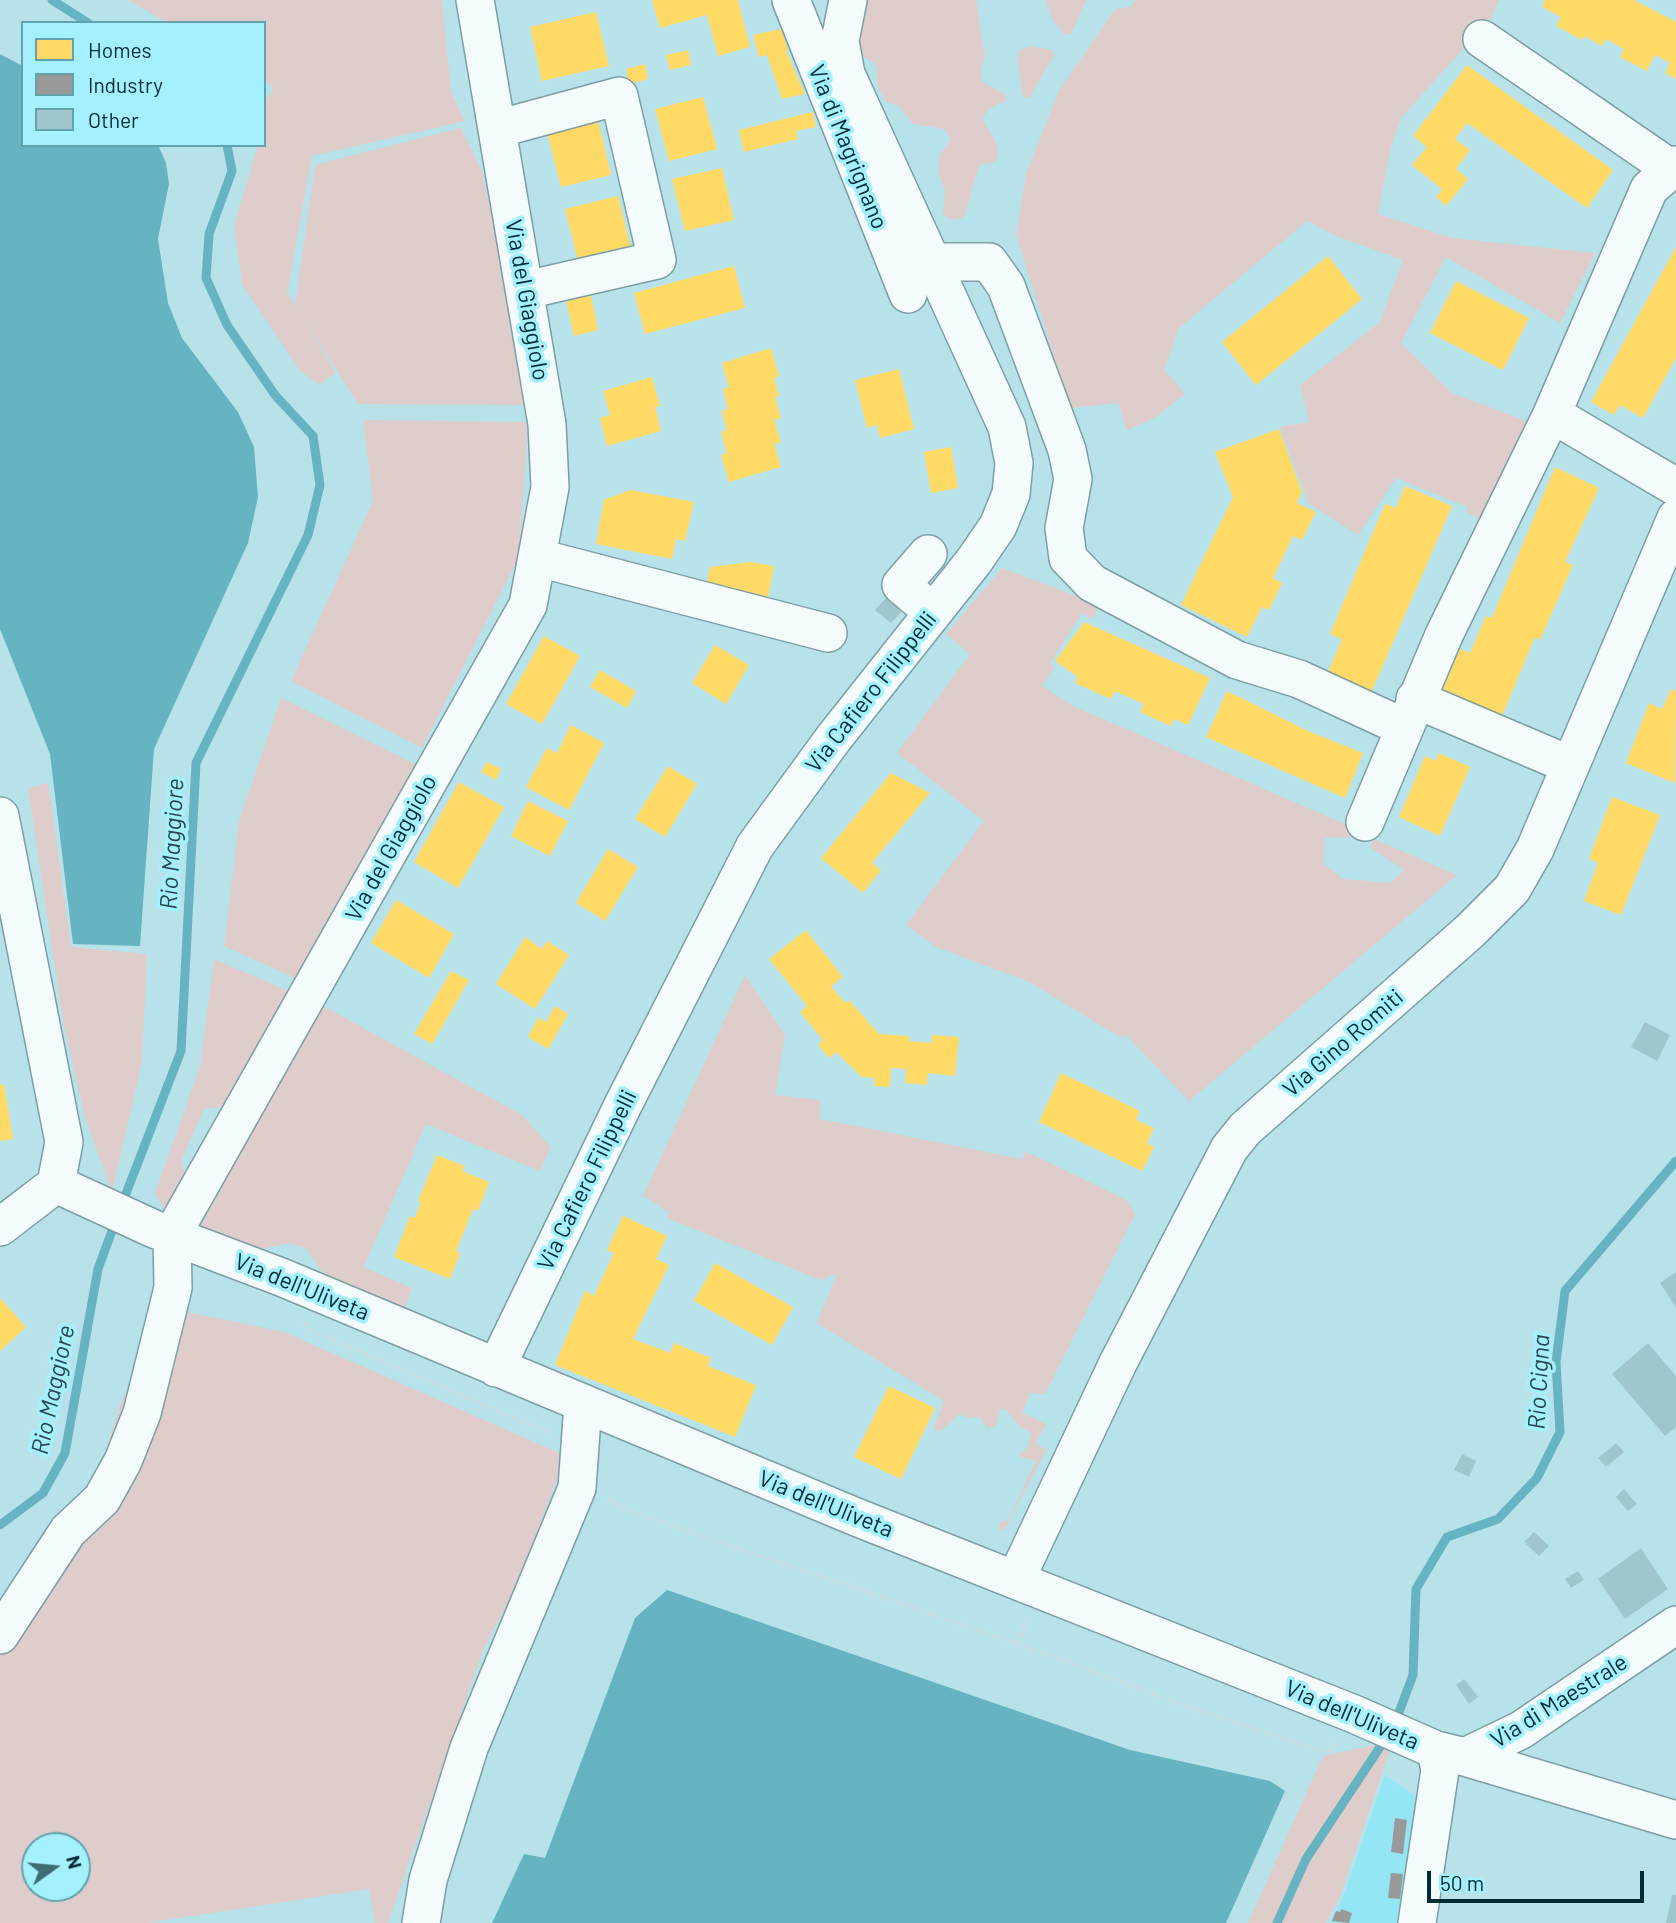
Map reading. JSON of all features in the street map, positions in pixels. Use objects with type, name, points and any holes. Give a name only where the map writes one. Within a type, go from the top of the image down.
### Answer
[{"type":"street","name":"Via del Giaggiolo","points":[[161,1231],[528,605],[539,558],[550,487],[547,424],[475,0]]},
{"type":"street","name":"Via di Magrignano","points":[[791,0],[908,294]]},
{"type":"street","name":"Via Cafiero Filippelli","points":[[496,1368],[622,1105],[755,846],[998,526],[1011,494],[1014,463],[1007,427],[844,66],[840,41],[848,0]]},
{"type":"street","points":[[1365,822],[1409,713],[1552,414],[1649,189],[1673,167],[1482,39]]},
{"type":"street","points":[[497,129],[619,96],[657,260],[526,290]]},
{"type":"street","points":[[933,262],[989,262],[1006,286],[1067,450],[1073,479],[1063,527],[1068,558],[1092,583],[1237,660],[1570,765]]},
{"type":"street","points":[[1552,414],[1676,487]]},
{"type":"street","name":"Via Gino Romiti","points":[[1016,1579],[1129,1339],[1229,1149],[1245,1129],[1499,905],[1512,889],[1535,849],[1676,518]]},
{"type":"street","points":[[928,554],[901,585],[933,612]]},
{"type":"street","points":[[539,558],[828,633]]},
{"type":"street","points":[[0,816],[64,1142],[56,1184],[0,1227]]},
{"type":"street","name":"Via dell'Uliveta","points":[[56,1184],[161,1231],[281,1277],[856,1517],[1437,1749],[1440,1770],[1417,1923]]},
{"type":"street","points":[[0,1635],[68,1531],[102,1499],[122,1461],[142,1413],[173,1288],[161,1231]]},
{"type":"street","points":[[421,1923],[428,1880],[468,1748],[578,1488],[582,1462],[583,1404]]},
{"type":"street","name":"Via di Maestrale","points":[[1437,1749],[1521,1730],[1676,1625]]},
{"type":"street","points":[[1437,1749],[1676,1820]]},
{"type":"path","points":[[302,1321],[311,1330],[564,1439],[603,1496],[624,1509],[1017,1644],[1193,1709],[1326,1753],[1336,1746],[1361,1717]]},
{"type":"shaded area","points":[[128,0],[442,0],[451,92],[465,121],[312,156],[287,293],[295,305],[315,165],[461,128],[482,171],[512,309],[526,405],[358,404],[306,322],[336,373],[319,384],[301,372],[242,284],[234,226],[257,147],[266,147],[266,96],[269,97],[273,87],[266,82],[266,21],[165,21]]},
{"type":"shaded area","points":[[863,0],[976,0],[985,57],[981,69],[982,82],[1005,94],[1006,100],[988,110],[982,119],[996,142],[998,154],[996,161],[979,166],[965,215],[960,219],[948,219],[943,214],[945,191],[938,172],[940,154],[951,139],[944,129],[913,124],[899,106],[885,101],[877,85],[877,67],[856,53]]},
{"type":"shaded area","points":[[1046,0],[1086,0],[1071,34],[1065,35],[1052,19]]},
{"type":"shaded area","points":[[1136,0],[1499,0],[1487,28],[1465,47],[1401,118],[1391,146],[1378,214],[1452,238],[1595,253],[1560,323],[1446,257],[1401,343],[1452,393],[1526,421],[1484,521],[1466,512],[1468,507],[1396,478],[1358,535],[1309,504],[1280,427],[1309,422],[1300,385],[1380,322],[1403,260],[1338,237],[1307,221],[1179,328],[1164,369],[1185,394],[1156,417],[1127,430],[1118,403],[1070,408],[1016,234],[1026,174],[1059,91],[1115,9],[1130,7]]},
{"type":"shaded area","points":[[1030,46],[1052,50],[1054,55],[1029,98],[1023,97],[1017,59],[1019,51]]},
{"type":"shaded area","points":[[0,54],[21,65],[21,147],[159,147],[166,163],[169,184],[158,239],[168,303],[182,338],[238,412],[254,447],[258,497],[248,543],[154,749],[140,946],[73,944],[50,754],[0,629]]},
{"type":"shaded area","points":[[363,420],[528,422],[519,557],[422,748],[291,681],[373,501]]},
{"type":"shaded area","points":[[1002,568],[1100,605],[1092,619],[1082,613],[1050,663],[1054,667],[1042,686],[1073,706],[1359,830],[1350,837],[1325,838],[1323,863],[1343,879],[1390,883],[1404,870],[1370,847],[1374,839],[1457,875],[1189,1101],[1126,1035],[1120,1037],[1029,982],[936,947],[906,925],[984,821],[897,753],[970,654],[946,634]]},
{"type":"shaded area","points":[[281,698],[417,765],[297,979],[224,946],[239,821]]},
{"type":"shaded area","points":[[48,783],[71,947],[147,954],[142,1062],[112,1192],[85,1118],[63,1021],[28,788]]},
{"type":"shaded area","points":[[214,959],[293,993],[230,1106],[204,1109],[181,1161],[187,1178],[166,1212],[155,1193],[200,1067]]},
{"type":"shaded area","points":[[745,975],[785,1035],[775,1095],[821,1100],[820,1119],[1022,1159],[1025,1151],[1126,1200],[1135,1214],[1045,1394],[1030,1393],[1022,1413],[1046,1424],[1036,1443],[1046,1450],[1005,1529],[998,1530],[1000,1523],[1009,1519],[1036,1461],[1018,1456],[1028,1447],[1031,1433],[1020,1427],[1005,1409],[1000,1409],[996,1426],[987,1428],[980,1417],[967,1418],[959,1414],[941,1431],[933,1429],[944,1401],[817,1323],[837,1273],[821,1280],[667,1218],[669,1212],[643,1196]]},
{"type":"shaded area","points":[[314,1001],[522,1115],[551,1147],[540,1171],[426,1124],[364,1267],[412,1288],[403,1313],[321,1271],[307,1249],[290,1243],[260,1249],[244,1248],[204,1233],[201,1225],[208,1205],[221,1191],[228,1160]]},
{"type":"shaded area","points":[[163,1307],[284,1332],[566,1456],[514,1591],[484,1648],[388,1923],[375,1923],[369,1889],[146,1923],[0,1923],[0,1653],[88,1503],[121,1403]]},
{"type":"shaded area","points":[[667,1590],[1130,1750],[1270,1781],[1285,1791],[1226,1923],[492,1923],[524,1854],[545,1858],[635,1618]]},
{"type":"shaded area","points":[[1393,1741],[1340,1896],[1326,1923],[1248,1923],[1323,1756]]},
{"type":"shaded area","points":[[1385,1775],[1415,1796],[1403,1923],[1330,1923],[1343,1897]]},
{"type":"building: Homes","points":[[652,0],[738,0],[750,47],[718,56],[707,15],[660,28]]},
{"type":"building: Homes","points":[[1545,0],[1634,0],[1676,22],[1676,79],[1665,73],[1670,63],[1655,55],[1647,71],[1620,57],[1624,49],[1606,39],[1602,46],[1584,36],[1582,40],[1556,26],[1561,17],[1542,7]]},
{"type":"building: Homes","points":[[596,12],[609,66],[542,81],[530,27]]},
{"type":"building: Homes","points":[[781,29],[788,50],[786,51],[805,94],[782,99],[767,55],[759,57],[753,35]]},
{"type":"building: Homes","points":[[688,50],[691,65],[670,70],[666,55]]},
{"type":"building: Homes","points":[[645,64],[648,79],[629,84],[626,69]]},
{"type":"building: Homes","points":[[1467,65],[1613,170],[1587,208],[1467,123],[1455,139],[1470,150],[1456,169],[1468,179],[1446,206],[1436,197],[1442,189],[1412,165],[1427,147],[1413,136]]},
{"type":"building: Homes","points":[[703,97],[717,149],[669,161],[655,109]]},
{"type":"building: Homes","points":[[813,112],[816,127],[796,131],[798,139],[744,152],[739,130]]},
{"type":"building: Homes","points":[[598,120],[611,175],[561,187],[547,132]]},
{"type":"building: Homes","points":[[722,168],[734,220],[685,231],[672,179]]},
{"type":"building: Homes","points":[[618,196],[633,257],[580,269],[565,209]]},
{"type":"building: Homes","points":[[1676,247],[1676,358],[1643,418],[1620,405],[1614,415],[1591,402]]},
{"type":"building: Homes","points":[[1328,256],[1362,299],[1256,385],[1222,342]]},
{"type":"building: Homes","points":[[734,266],[745,308],[645,334],[634,293]]},
{"type":"building: Homes","points":[[1456,281],[1529,318],[1503,370],[1430,333]]},
{"type":"building: Homes","points":[[589,286],[598,330],[574,336],[564,291]]},
{"type":"building: Homes","points":[[771,348],[779,376],[774,378],[779,396],[775,397],[781,418],[774,420],[781,442],[774,444],[781,467],[729,482],[721,455],[727,453],[721,432],[727,430],[722,411],[728,409],[723,389],[729,387],[722,363]]},
{"type":"building: Homes","points":[[899,369],[914,429],[880,438],[877,425],[867,428],[855,380]]},
{"type":"building: Homes","points":[[652,377],[660,406],[655,407],[661,431],[607,446],[600,418],[610,415],[603,391]]},
{"type":"building: Homes","points":[[1279,429],[1302,492],[1297,503],[1316,512],[1302,540],[1293,536],[1273,578],[1282,583],[1269,610],[1262,607],[1247,637],[1181,605],[1233,497],[1215,452]]},
{"type":"building: Homes","points":[[951,447],[958,488],[931,493],[924,452]]},
{"type":"building: Homes","points":[[1555,467],[1599,488],[1565,562],[1573,565],[1540,640],[1535,637],[1499,723],[1439,697],[1460,649],[1470,653],[1486,616],[1492,618]]},
{"type":"building: Homes","points":[[1405,486],[1452,506],[1371,693],[1327,674],[1342,639],[1330,634],[1385,504],[1396,508]]},
{"type":"building: Homes","points":[[630,490],[694,502],[685,541],[676,539],[672,559],[596,544],[604,500]]},
{"type":"building: Homes","points":[[750,562],[774,566],[766,609],[704,597],[710,567]]},
{"type":"building: Homes","points":[[1084,622],[1210,678],[1188,725],[1174,719],[1171,726],[1140,712],[1144,704],[1115,691],[1111,699],[1075,683],[1078,677],[1055,661]]},
{"type":"building: Homes","points":[[544,636],[580,656],[542,724],[506,704]]},
{"type":"building: Homes","points":[[715,645],[749,665],[726,704],[692,683]]},
{"type":"building: Homes","points":[[600,670],[636,691],[627,708],[590,687]]},
{"type":"building: Homes","points":[[1671,689],[1676,691],[1675,783],[1626,763],[1649,703],[1662,709]]},
{"type":"building: Homes","points":[[1227,691],[1308,731],[1363,753],[1345,798],[1206,737]]},
{"type":"building: Homes","points":[[571,725],[604,743],[569,810],[526,787],[547,748],[557,753]]},
{"type":"building: Homes","points":[[1439,753],[1470,767],[1440,836],[1399,817],[1425,756],[1435,761]]},
{"type":"building: Homes","points":[[487,762],[501,769],[496,780],[481,772]]},
{"type":"building: Homes","points":[[668,766],[697,784],[665,837],[635,819]]},
{"type":"building: Homes","points":[[891,773],[930,793],[872,863],[881,870],[863,893],[821,858]]},
{"type":"building: Homes","points":[[459,782],[504,807],[458,888],[414,862]]},
{"type":"building: Homes","points":[[1612,797],[1660,815],[1621,915],[1584,901],[1598,863],[1589,859]]},
{"type":"building: Homes","points":[[528,801],[568,821],[550,856],[511,836]]},
{"type":"building: Homes","points":[[608,849],[638,867],[605,921],[576,903]]},
{"type":"building: Homes","points":[[396,900],[454,934],[429,978],[371,943]]},
{"type":"building: Homes","points":[[806,930],[843,977],[831,986],[845,1003],[849,1000],[879,1034],[909,1036],[909,1041],[932,1043],[932,1035],[959,1037],[955,1076],[928,1073],[927,1085],[905,1083],[906,1069],[891,1068],[890,1087],[874,1086],[874,1078],[862,1077],[836,1052],[829,1058],[818,1045],[823,1040],[800,1012],[807,1006],[769,959]]},
{"type":"building: Homes","points":[[525,937],[542,949],[547,941],[569,955],[535,1009],[496,984]]},
{"type":"building: Homes","points":[[451,971],[469,980],[432,1044],[414,1034]]},
{"type":"building: Homes","points":[[555,1006],[568,1014],[548,1049],[528,1037],[538,1018],[546,1022]]},
{"type":"building: Homes","points":[[1061,1073],[1140,1111],[1136,1120],[1154,1128],[1147,1143],[1154,1147],[1142,1171],[1039,1122]]},
{"type":"building: Homes","points":[[4,1084],[13,1139],[0,1141],[0,1085]]},
{"type":"building: Homes","points":[[437,1155],[465,1166],[462,1171],[489,1182],[478,1211],[473,1209],[456,1251],[460,1253],[450,1279],[394,1257],[410,1216],[415,1218],[421,1202],[418,1201]]},
{"type":"building: Homes","points":[[623,1216],[667,1236],[656,1259],[669,1265],[633,1339],[670,1353],[674,1343],[711,1358],[708,1366],[756,1385],[735,1437],[555,1365],[585,1291],[594,1296],[614,1253],[607,1250]]},
{"type":"building: Homes","points":[[715,1263],[793,1307],[772,1345],[694,1301]]},
{"type":"building: Homes","points":[[0,1298],[26,1327],[0,1351]]},
{"type":"building: Homes","points":[[889,1386],[935,1408],[901,1479],[854,1457]]},
{"type":"building: Industry","points":[[1395,1818],[1407,1820],[1403,1854],[1391,1852]]},
{"type":"building: Industry","points":[[1391,1873],[1403,1874],[1400,1899],[1388,1898]]},
{"type":"building: Industry","points":[[1341,1909],[1352,1913],[1349,1923],[1332,1921],[1336,1911],[1340,1912]]},
{"type":"building: Other","points":[[886,598],[902,611],[891,623],[875,610]]},
{"type":"building: Other","points":[[1645,1022],[1670,1035],[1657,1061],[1631,1047]]},
{"type":"building: Other","points":[[1676,1272],[1676,1308],[1660,1283]]},
{"type":"building: Other","points":[[1648,1343],[1676,1376],[1676,1427],[1665,1436],[1612,1374]]},
{"type":"building: Other","points":[[1616,1443],[1624,1452],[1606,1467],[1598,1458]]},
{"type":"building: Other","points":[[1462,1454],[1476,1461],[1469,1477],[1454,1470]]},
{"type":"building: Other","points":[[1624,1489],[1637,1504],[1628,1511],[1616,1497]]},
{"type":"building: Other","points":[[1534,1532],[1549,1546],[1539,1556],[1524,1542]]},
{"type":"building: Other","points":[[1641,1548],[1668,1589],[1625,1619],[1598,1579]]},
{"type":"building: Other","points":[[1578,1571],[1584,1580],[1571,1588],[1565,1579]]},
{"type":"building: Other","points":[[1464,1679],[1478,1697],[1469,1704],[1456,1685]]},
{"type":"building: Other","points":[[1672,1895],[1676,1895],[1676,1923],[1666,1923]]},
{"type":"waterway","name":"Rio Maggiore","points":[[52,0],[85,21]]},
{"type":"waterway","name":"Rio Maggiore","points":[[122,1204],[181,1051],[196,763],[308,535],[320,485],[313,436],[275,395],[227,325],[206,278],[209,234],[232,171],[227,147]]},
{"type":"waterway","name":"Rio Cigna","points":[[1395,1723],[1413,1675],[1416,1589],[1447,1537],[1498,1519],[1537,1478],[1560,1432],[1556,1362],[1565,1291],[1676,1161]]},
{"type":"waterway","name":"Rio Maggiore","points":[[0,1525],[43,1493],[65,1453],[98,1269],[116,1220]]},
{"type":"waterway","name":"Rio Cigna","points":[[1277,1923],[1306,1859],[1386,1738]]}]
